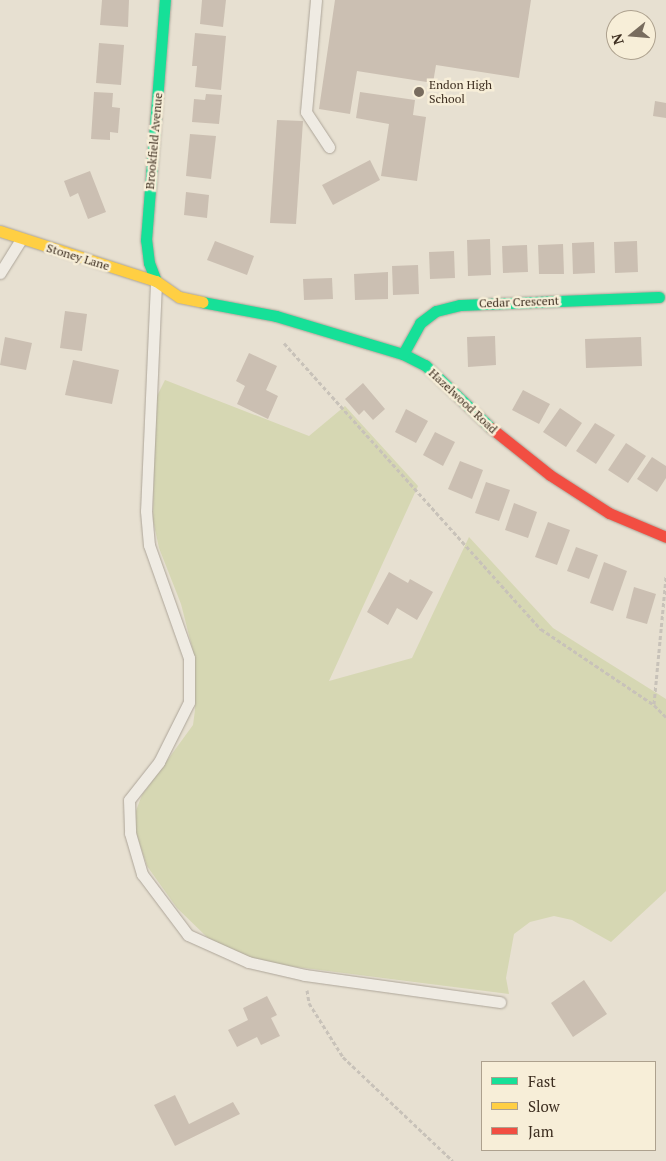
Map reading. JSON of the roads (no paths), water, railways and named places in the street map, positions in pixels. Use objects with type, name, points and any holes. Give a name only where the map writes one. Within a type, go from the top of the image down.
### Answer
[{"type":"street","name":"Brookfield Avenue","points":[[156,281],[149,263],[146,240],[166,0]]},
{"type":"street","name":"Stoney Lane","points":[[0,231],[21,240],[156,281]]},
{"type":"street","name":"Hazelwood Road","points":[[156,281],[179,297],[276,316],[403,354],[425,365],[498,434],[550,475],[609,513],[666,537]]},
{"type":"street","name":"Cedar Crescent","points":[[403,354],[420,323],[436,311],[460,304],[659,298]]},
{"type":"lane","points":[[316,0],[306,112],[328,147]]},
{"type":"lane","points":[[0,273],[21,240]]},
{"type":"lane","points":[[156,281],[146,511],[149,545],[189,658],[189,702],[159,762],[129,800],[130,833],[142,874],[188,935],[248,962],[304,975],[500,1002]]},
{"type":"place","name":"Endon High School","points":[[419,92]]}]
